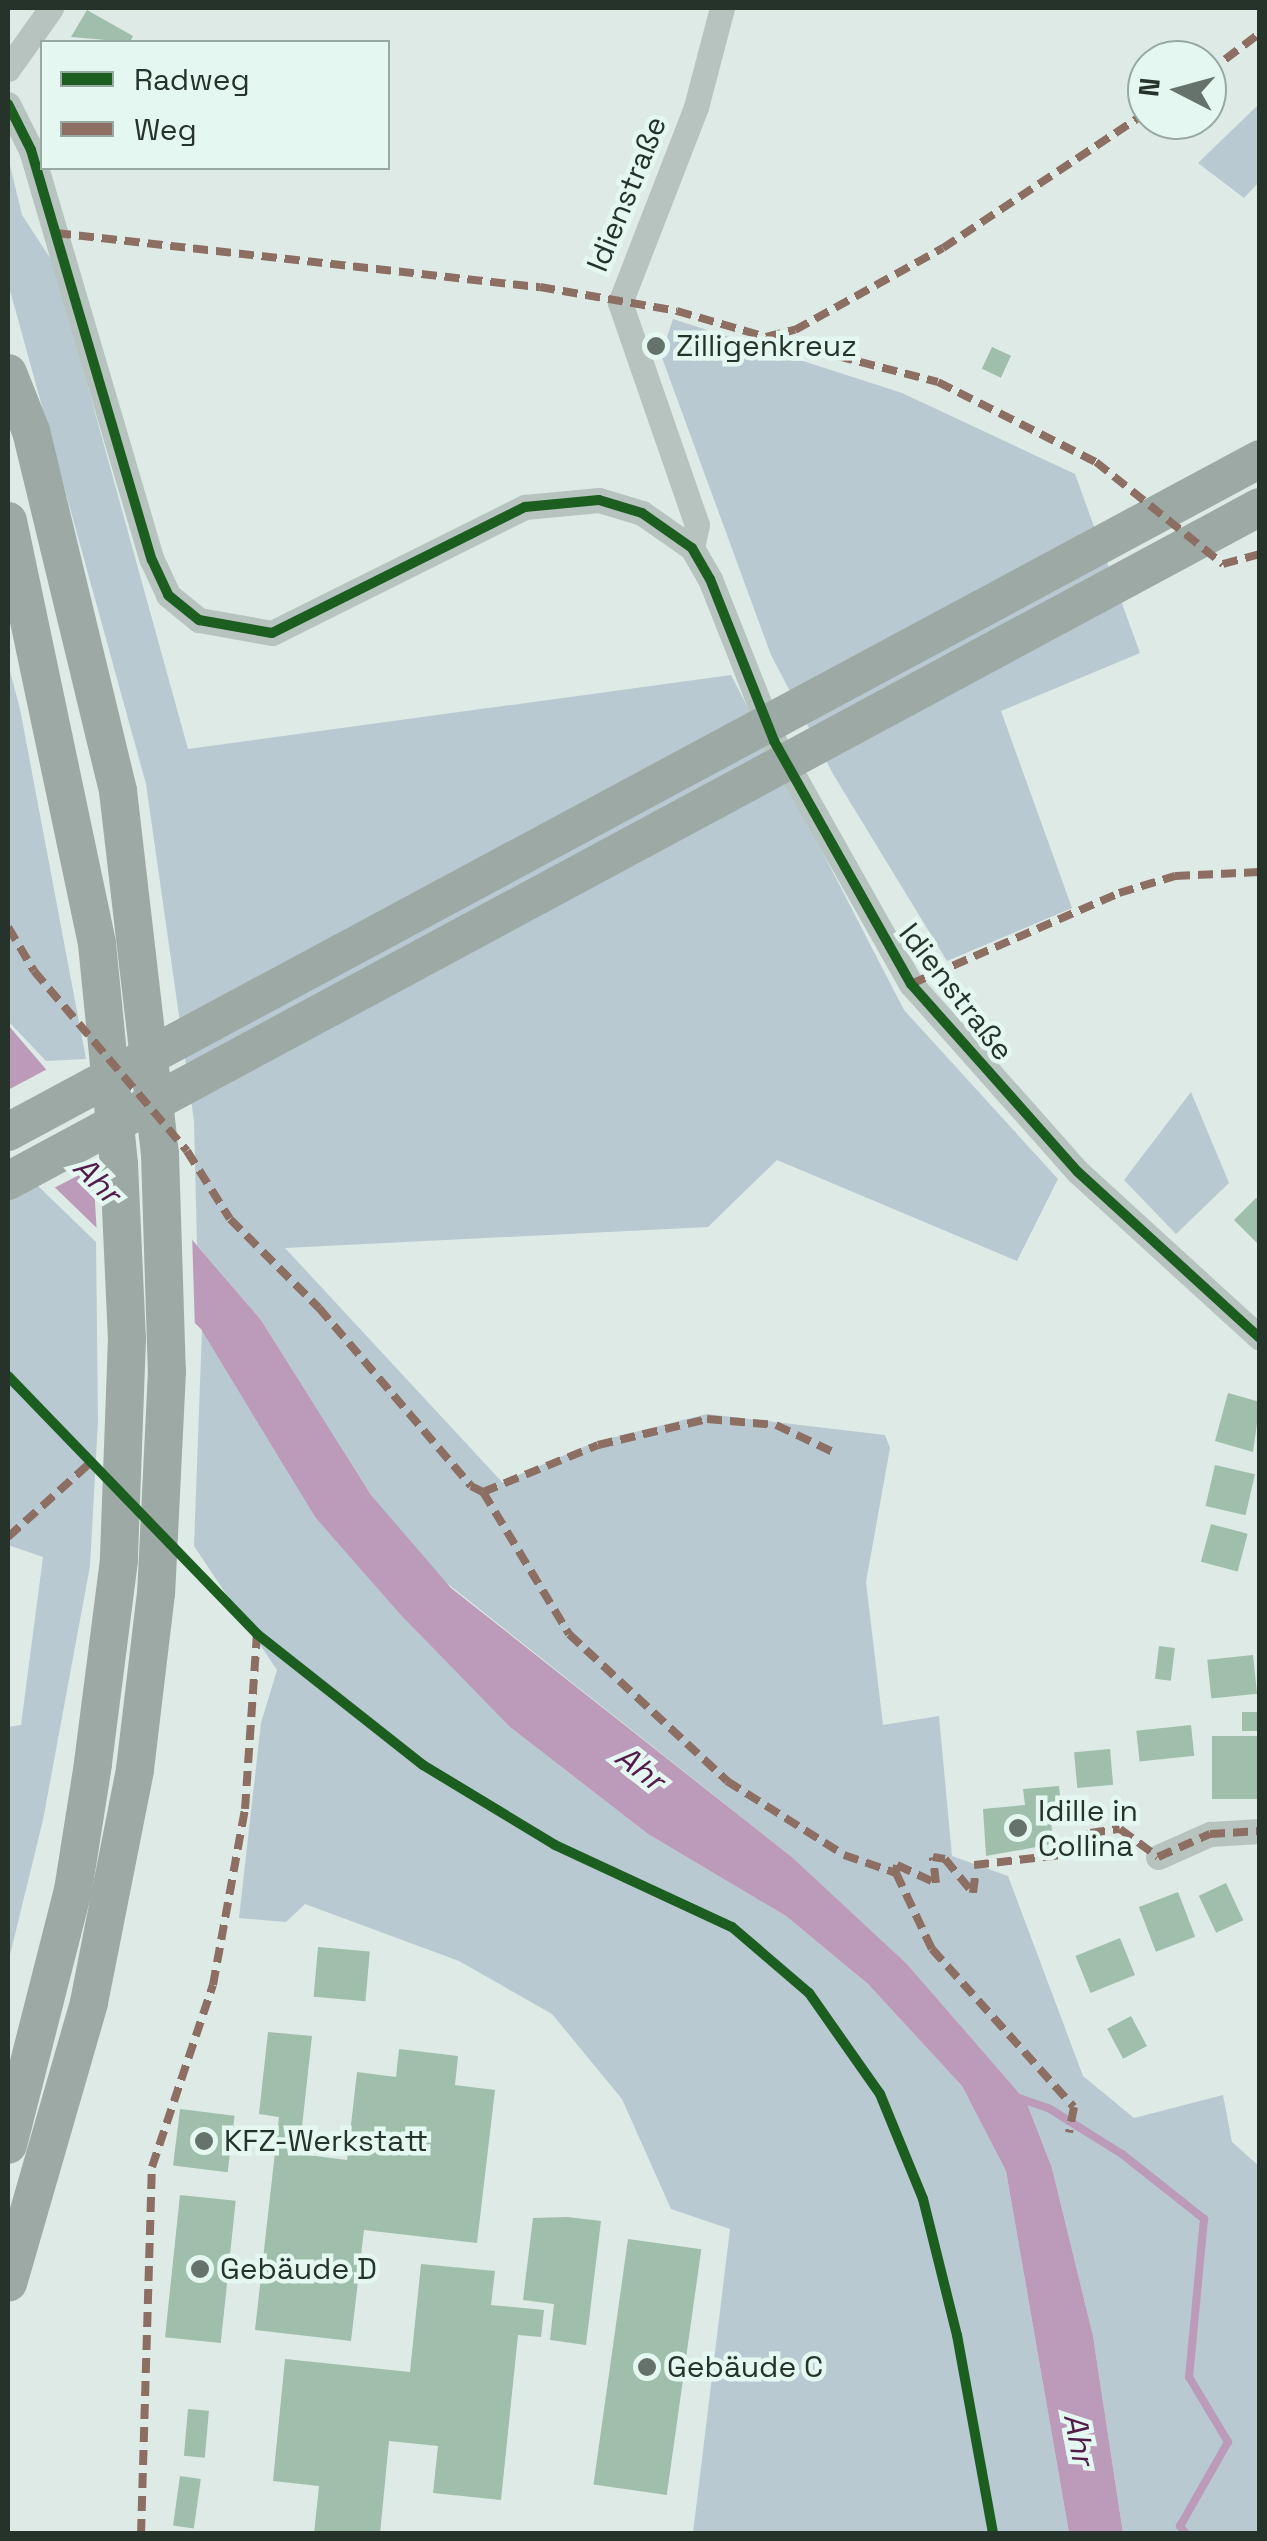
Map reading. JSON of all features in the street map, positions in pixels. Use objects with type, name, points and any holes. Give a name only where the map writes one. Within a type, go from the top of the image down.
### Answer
[{"type":"highway","points":[[8,373],[30,431],[82,628],[118,791],[141,959],[166,1264],[156,1592],[114,1892],[55,2132],[8,2283]]},
{"type":"highway","points":[[8,1132],[1260,458]]},
{"type":"highway","points":[[8,1181],[1260,507]]},
{"type":"highway","points":[[8,521],[97,944],[124,1243],[119,1560],[73,1890],[8,2145]]},
{"type":"street","points":[[8,69],[52,8]]},
{"type":"street","name":"Idienstraße","points":[[722,8],[696,106],[620,303],[697,525],[692,548],[774,741],[911,984],[1078,1172],[1260,1338]]},
{"type":"street","points":[[8,104],[31,150],[152,560],[168,595],[199,620],[272,633],[525,507],[564,499],[599,500],[642,513],[692,548]]},
{"type":"street","points":[[1158,1857],[1210,1834],[1260,1831]]},
{"type":"shaded area","points":[[1259,104],[1259,182],[1244,198],[1198,163],[1222,140],[1227,140],[1227,135]]},
{"type":"shaded area","points":[[8,157],[22,215],[54,264],[188,749],[731,675],[904,1010],[1058,1179],[1017,1261],[777,1160],[708,1227],[285,1248],[502,1482],[595,1442],[707,1414],[885,1435],[890,1448],[866,1582],[883,1725],[939,1716],[952,1856],[1008,1876],[1083,2076],[1134,2118],[1223,2095],[1232,2142],[1259,2166],[1259,2533],[1123,2533],[1093,2336],[1052,2168],[1026,2101],[907,1964],[793,1858],[443,1580],[371,1495],[261,1320],[197,1245],[194,1121],[146,784],[8,283]]},
{"type":"shaded area","points":[[673,319],[902,393],[1075,474],[1140,653],[1001,711],[1072,908],[947,961],[833,774],[771,655],[661,355]]},
{"type":"shaded area","points":[[8,664],[20,709],[86,1059],[46,1061],[8,1021]]},
{"type":"shaded area","points":[[1191,1092],[1229,1183],[1176,1234],[1124,1180]]},
{"type":"shaded area","points":[[8,1157],[96,1242],[98,1421],[90,1566],[43,1820],[8,1963],[8,1727],[21,1725],[43,1557],[8,1545]]},
{"type":"shaded area","points":[[202,1329],[315,1517],[510,1727],[648,1834],[786,1916],[868,1984],[962,2086],[1006,2171],[1069,2533],[693,2533],[730,2229],[671,2209],[622,2099],[552,2014],[459,1961],[305,1904],[286,1922],[239,1918],[261,1723],[277,1670],[194,1546]]},
{"type":"water","name":"Ahr","points":[[8,1025],[261,1320],[371,1495],[451,1588],[793,1858],[907,1964],[1026,2101],[1052,2168],[1093,2336],[1123,2533],[1069,2533],[1006,2171],[962,2086],[868,1984],[786,1916],[648,1834],[510,1727],[400,1614],[315,1517],[201,1329],[8,1142]]},
{"type":"pier","points":[[51,1067],[192,1232],[195,1330],[97,1236],[93,1168],[50,1190],[8,1149],[8,1090]]},
{"type":"building","points":[[87,10],[133,36],[131,40],[71,37]]},
{"type":"building","points":[[992,347],[1011,356],[1001,378],[982,369]]},
{"type":"building","points":[[1256,1198],[1260,1201],[1260,1246],[1234,1220]]},
{"type":"building","points":[[1228,1393],[1260,1402],[1253,1452],[1215,1441]]},
{"type":"building","points":[[1215,1465],[1255,1474],[1246,1515],[1206,1506]]},
{"type":"building","points":[[1211,1524],[1248,1534],[1238,1572],[1201,1562]]},
{"type":"building","points":[[1159,1646],[1175,1648],[1171,1681],[1155,1679]]},
{"type":"building","points":[[1253,1655],[1257,1694],[1211,1699],[1207,1660]]},
{"type":"building","points":[[1242,1712],[1260,1712],[1260,1731],[1242,1731]]},
{"type":"building","points":[[1191,1725],[1194,1756],[1140,1762],[1136,1731]]},
{"type":"building","points":[[1212,1736],[1260,1736],[1260,1799],[1212,1799]]},
{"type":"building","points":[[1110,1749],[1113,1785],[1077,1788],[1074,1752]]},
{"type":"building","name":"Idille in Collina","points":[[1059,1786],[1061,1805],[1050,1806],[1053,1844],[986,1856],[983,1809],[1025,1805],[1023,1789]]},
{"type":"building","points":[[1226,1883],[1243,1920],[1216,1933],[1199,1896]]},
{"type":"building","points":[[1178,1892],[1195,1937],[1156,1952],[1139,1907]]},
{"type":"building","points":[[1120,1938],[1135,1975],[1090,1993],[1075,1956]]},
{"type":"building","points":[[318,1947],[370,1952],[365,2001],[314,1997]]},
{"type":"building","points":[[1131,2016],[1147,2046],[1123,2059],[1107,2029]]},
{"type":"building","points":[[268,2032],[312,2036],[299,2154],[347,2160],[357,2072],[396,2077],[399,2049],[458,2056],[455,2085],[495,2090],[477,2243],[364,2230],[351,2341],[255,2330],[279,2117],[259,2114]]},
{"type":"building","name":"KFZ-Werkstatt","points":[[180,2109],[235,2116],[228,2172],[173,2166]]},
{"type":"building","name":"Gebäude D","points":[[180,2195],[236,2201],[221,2343],[165,2337]]},
{"type":"building","points":[[533,2218],[601,2221],[586,2345],[550,2340],[554,2304],[523,2300]]},
{"type":"building","name":"Gebäude C","points":[[628,2239],[701,2249],[667,2495],[593,2485]]},
{"type":"building","points":[[421,2264],[495,2271],[491,2305],[544,2310],[541,2337],[518,2335],[501,2500],[433,2493],[438,2446],[389,2441],[380,2534],[314,2534],[319,2486],[273,2481],[285,2359],[410,2372]]},
{"type":"building","points":[[188,2409],[209,2411],[205,2458],[184,2456]]},
{"type":"building","points":[[180,2476],[201,2479],[194,2528],[173,2526]]},
{"type":"waterway","points":[[1016,2097],[1050,2109],[1122,2154],[1204,2219],[1189,2377],[1228,2442],[1180,2526],[1186,2534]]},
{"type":"marked path","points":[[1227,58],[1260,33]]},
{"type":"marked path","points":[[56,233],[540,287],[677,311],[766,337],[795,330],[943,248],[1127,125]]},
{"type":"marked path","points":[[771,339],[938,382],[1096,462],[1223,564],[1260,554]]},
{"type":"marked path","points":[[911,984],[1119,893],[1175,876],[1260,872]]},
{"type":"marked path","points":[[8,927],[34,971],[187,1151],[230,1219],[319,1308],[471,1486],[483,1492],[598,1445],[707,1419],[776,1425],[837,1454]]},
{"type":"marked path","points":[[8,1537],[92,1461]]},
{"type":"marked path","points":[[483,1492],[569,1634],[727,1781],[844,1855],[896,1873],[932,1949],[1074,2107],[1069,2133]]},
{"type":"marked path","points":[[141,2534],[152,2167],[213,1985],[245,1809],[257,1634]]},
{"type":"marked path","points":[[974,1865],[1069,1854],[1090,1833],[1120,1829],[1158,1857],[1210,1834],[1260,1831]]},
{"type":"marked path","points":[[896,1873],[897,1865],[936,1883],[933,1857],[945,1859],[973,1893],[975,1876]]},
{"type":"cycle path","points":[[8,104],[31,150],[152,560],[168,595],[199,620],[272,633],[525,507],[599,500],[642,513],[692,548],[710,579],[774,741],[911,984],[1078,1172],[1260,1338]]},
{"type":"cycle path","points":[[8,1376],[257,1634],[423,1765],[555,1845],[732,1927],[809,1993],[880,2094],[923,2199],[957,2335],[993,2534]]},
{"type":"place","name":"Zilligenkreuz","points":[[656,346]]},
{"type":"place","name":"Idille in Collina","points":[[1018,1828]]},
{"type":"place","name":"KFZ-Werkstatt","points":[[204,2141]]},
{"type":"place","name":"Gebäude D","points":[[200,2269]]},
{"type":"place","name":"Gebäude C","points":[[647,2367]]}]
